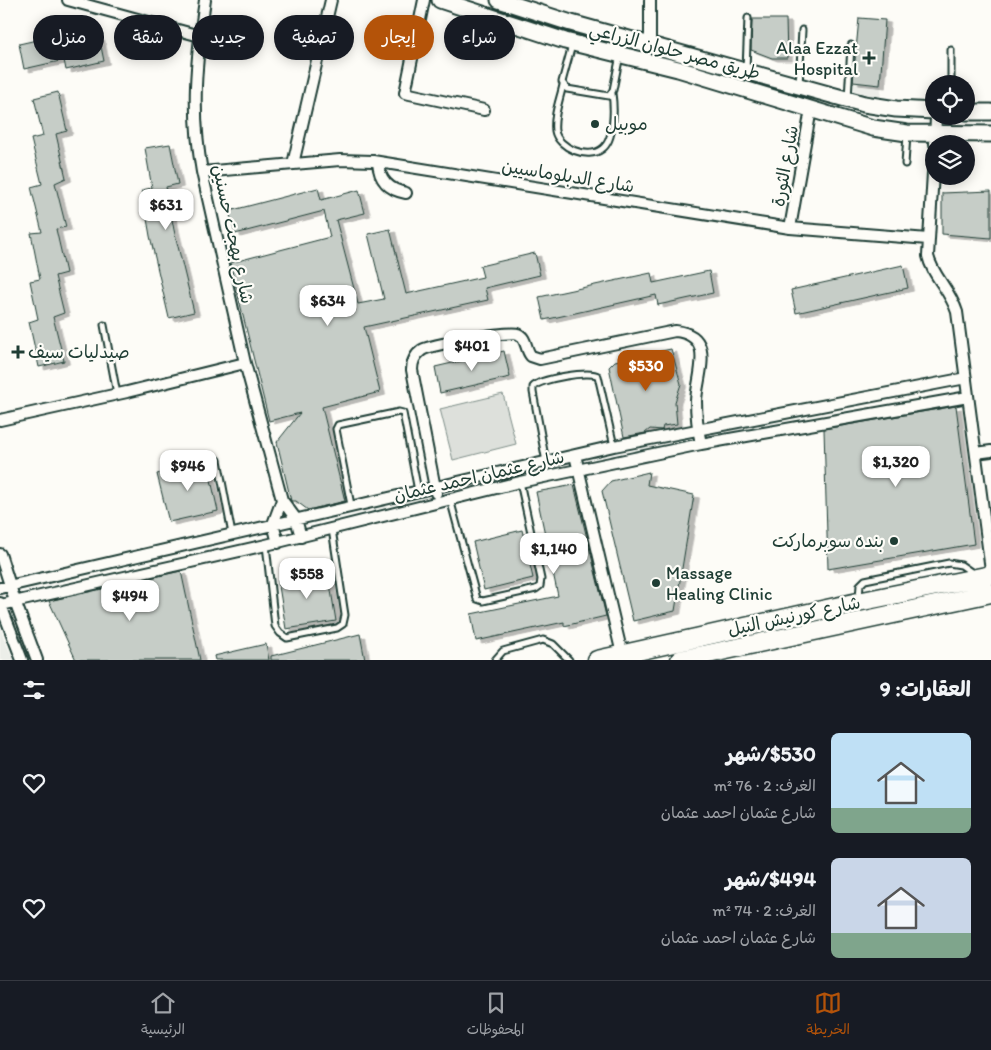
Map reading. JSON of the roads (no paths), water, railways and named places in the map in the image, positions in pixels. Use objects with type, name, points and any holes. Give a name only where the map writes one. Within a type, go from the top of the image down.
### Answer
[{"type":"highway","name":"شارع كورنيش النيل","points":[[597,660],[987,574]]},
{"type":"highway","name":"شارع كورنيش النيل","points":[[680,660],[991,593]]},
{"type":"main road","name":"طريق مصر حلوان الزراعي","points":[[440,0],[572,43],[678,69],[873,128],[925,136]]},
{"type":"main road","name":"طريق مصر حلوان الزراعي","points":[[499,0],[563,21],[848,99],[880,107],[925,110]]},
{"type":"main road","points":[[975,112],[991,112]]},
{"type":"main road","name":"طريق مصر حلوان الزراعي","points":[[975,135],[991,134]]},
{"type":"street","points":[[68,0],[192,34]]},
{"type":"street","name":"شارع بهجت حسنين","points":[[203,15],[205,0]]},
{"type":"street","points":[[294,164],[331,0]]},
{"type":"street","points":[[424,0],[405,93],[484,110]]},
{"type":"street","points":[[650,0],[650,44]]},
{"type":"street","name":"شارع بهجت حسنين","points":[[197,60],[194,88],[195,116],[202,172],[245,363],[282,500],[296,519]]},
{"type":"street","name":"شارع الثورة","points":[[790,228],[811,109]]},
{"type":"street","name":"شارع الدبلوماسيين","points":[[202,172],[340,160],[378,162],[790,228],[928,239]]},
{"type":"street","points":[[378,162],[379,170],[386,183],[392,188],[406,193]]},
{"type":"street","points":[[932,185],[928,239],[929,263],[949,292],[957,312],[976,453],[987,574]]},
{"type":"street","points":[[438,502],[412,370],[414,359],[427,347],[512,332],[524,338],[531,356],[540,359],[675,331],[683,332],[696,341],[702,356],[696,396],[701,444]]},
{"type":"street","points":[[0,420],[245,363]]},
{"type":"street","name":"شارع عثمان احمد عثمان","points":[[5,586],[614,446],[966,378]]},
{"type":"street","name":"شارع عثمان احمد عثمان","points":[[0,604],[266,546],[520,482],[701,444],[968,397]]},
{"type":"street","points":[[827,404],[830,421]]},
{"type":"street","points":[[976,453],[991,451]]},
{"type":"street","points":[[575,455],[622,654]]},
{"type":"street","points":[[278,543],[273,524],[282,500]]},
{"type":"street","points":[[296,519],[301,537]]},
{"type":"street","points":[[0,554],[5,586],[15,601],[37,660]]},
{"type":"street","points":[[0,604],[22,660]]},
{"type":"lane","points":[[746,71],[748,18]]},
{"type":"lane","points":[[799,85],[802,30]]},
{"type":"lane","points":[[572,43],[555,123],[558,139],[569,148],[597,152],[608,143],[613,117],[612,93],[620,55]]},
{"type":"lane","points":[[848,99],[851,45]]},
{"type":"lane","points":[[951,50],[951,75]]},
{"type":"lane","points":[[563,85],[568,89],[606,96],[612,93]]},
{"type":"lane","points":[[905,164],[907,133]]},
{"type":"lane","points":[[104,324],[117,394]]},
{"type":"lane","points":[[546,462],[533,392],[533,387],[539,381],[589,373],[598,376],[614,446]]},
{"type":"lane","points":[[351,505],[336,429],[340,424],[399,412],[403,413],[418,491]]},
{"type":"lane","points":[[218,460],[232,534]]},
{"type":"lane","points":[[450,499],[477,599],[484,601],[534,590],[540,586],[542,581],[520,482]]},
{"type":"lane","points":[[266,546],[275,626],[280,633],[287,638],[337,628],[343,624],[345,615],[332,529]]},
{"type":"lane","points":[[495,660],[503,651],[543,640],[553,644],[569,660]]},
{"type":"place","name":"Alaa Ezzat Hospital","points":[[869,58]]},
{"type":"place","name":"موبيل","points":[[595,124]]},
{"type":"place","name":"صيدليات سيف","points":[[18,352]]},
{"type":"place","name":"بنده سوبرماركت","points":[[894,541]]},
{"type":"place","name":"Massage Healing Clinic","points":[[656,583]]}]
